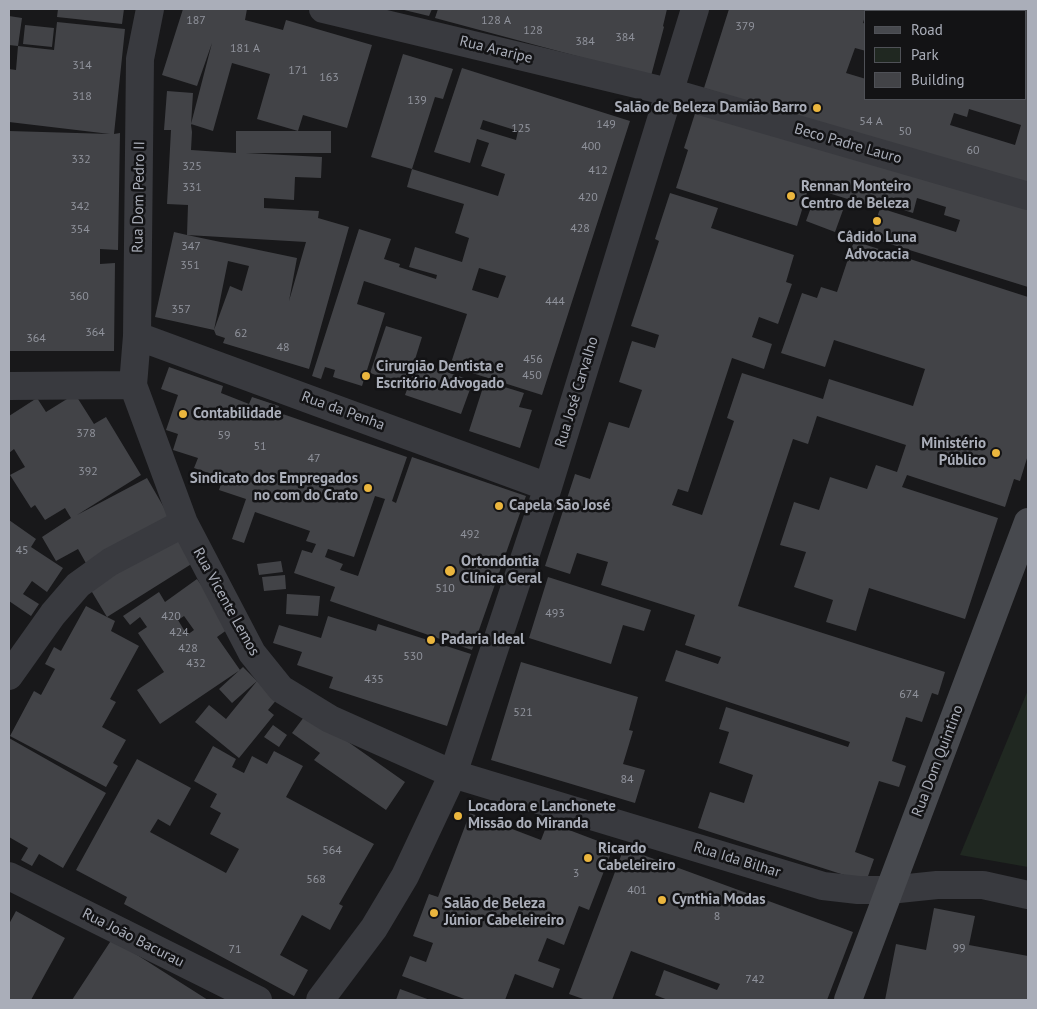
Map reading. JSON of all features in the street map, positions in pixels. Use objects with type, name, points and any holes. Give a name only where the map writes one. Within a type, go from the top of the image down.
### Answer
[{"type":"main road","name":"Rua Dom Quintino","points":[[848,1000],[1028,522]]},
{"type":"street","name":"Rua Dom Pedro II","points":[[133,386],[137,336],[140,59],[150,9]]},
{"type":"street","name":"Rua Araripe","points":[[323,9],[669,92]]},
{"type":"street","name":"Rua José Carvalho","points":[[320,1000],[374,928],[405,876],[453,774],[548,487],[695,9]]},
{"type":"street","name":"Beco Padre Lauro","points":[[669,92],[1028,196]]},
{"type":"street","name":"Rua da Penha","points":[[137,336],[548,487]]},
{"type":"street","points":[[9,386],[133,386]]},
{"type":"street","name":"Rua Vicente Lemos","points":[[133,386],[184,523],[252,653],[281,689],[330,719],[453,774]]},
{"type":"street","points":[[9,676],[53,614],[78,585],[110,562],[184,523]]},
{"type":"street","name":"Rua Ida Bilhar","points":[[453,774],[823,886],[858,890],[889,890],[936,885],[983,885],[1028,895]]},
{"type":"street","name":"Rua João Bacurau","points":[[9,876],[258,1000]]},
{"type":"green space","points":[[1028,690],[1028,867],[960,855]]},
{"type":"building","points":[[58,9],[124,9],[122,24],[57,17]]},
{"type":"building","points":[[183,9],[247,9],[245,20],[283,30],[286,20],[372,45],[347,128],[303,115],[298,131],[257,119],[270,74],[232,63],[213,131],[191,124],[212,43],[197,86],[162,75]]},
{"type":"building","points":[[400,9],[432,9],[429,16]]},
{"type":"building","points":[[438,9],[667,9],[651,76],[435,18]]},
{"type":"building","points":[[729,9],[867,9],[864,10],[863,23],[864,50],[855,48],[846,73],[864,78],[864,100],[1027,100],[1027,10],[1000,10],[1028,9],[1028,190],[704,88]],"holes":[[[969,109],[1021,125],[1015,145],[950,125],[954,113],[967,117]]]},
{"type":"building","points":[[957,9],[960,10],[898,10]]},
{"type":"building","points":[[9,16],[22,18],[18,46],[9,45]]},
{"type":"building","points":[[57,22],[125,29],[114,134],[120,133],[118,250],[100,249],[100,264],[115,263],[114,351],[9,351],[9,131],[110,134],[9,122],[9,69],[16,70],[18,46],[54,50]]},
{"type":"building","points":[[25,25],[54,28],[52,47],[23,44]]},
{"type":"building","points":[[403,54],[453,69],[443,99],[435,97],[412,169],[371,157]]},
{"type":"building","points":[[462,68],[630,121],[542,395],[450,366],[467,314],[364,281],[357,304],[385,313],[362,386],[333,377],[335,370],[325,367],[321,379],[312,376],[359,229],[391,239],[384,259],[400,264],[399,267],[436,279],[437,275],[409,267],[415,247],[462,262],[469,238],[455,233],[464,204],[407,187],[412,169],[498,196],[505,174],[481,166],[489,143],[477,139],[470,163],[434,152]],"holes":[[[483,120],[518,131],[516,140],[480,129]],[[479,268],[506,276],[498,298],[472,290]]]},
{"type":"building","points":[[167,91],[193,93],[191,150],[236,153],[236,131],[331,131],[331,153],[246,153],[322,157],[321,178],[295,177],[294,200],[264,198],[264,208],[319,211],[318,218],[349,227],[309,369],[223,343],[225,338],[216,335],[214,330],[155,317],[174,232],[187,235],[188,205],[167,204],[171,130],[164,130]],"holes":[[[187,235],[306,242],[289,301],[297,258]],[[228,261],[249,266],[242,291],[230,286],[214,330]]]},
{"type":"building","points":[[698,104],[1028,203],[1028,287],[871,238],[880,208],[956,232],[960,220],[944,215],[946,207],[917,198],[913,213],[869,199],[867,205],[809,187],[797,226],[676,188],[688,150],[684,148]]},
{"type":"building","points":[[670,193],[718,208],[711,228],[794,255],[786,282],[792,284],[778,324],[759,317],[752,337],[772,344],[764,369],[732,358],[688,492],[678,489],[672,505],[702,515],[734,421],[727,418],[742,373],[823,399],[829,379],[913,406],[925,369],[834,340],[825,367],[781,353],[802,293],[817,298],[821,287],[837,292],[854,241],[1028,297],[1028,455],[1020,481],[1014,479],[1005,507],[907,475],[902,487],[998,518],[965,619],[869,588],[856,631],[826,622],[833,600],[794,587],[806,552],[780,545],[794,502],[819,510],[830,477],[867,489],[876,465],[897,472],[906,445],[817,416],[808,444],[793,439],[738,606],[945,672],[938,695],[932,693],[922,722],[906,717],[892,761],[906,766],[899,787],[879,781],[855,852],[874,859],[866,882],[698,828],[710,792],[744,803],[753,775],[719,763],[729,732],[719,729],[726,707],[848,747],[850,742],[665,681],[676,650],[718,664],[721,657],[685,645],[695,615],[601,585],[608,562],[577,553],[570,574],[545,566],[575,474],[590,479],[609,422],[629,428],[642,390],[619,382],[632,341],[655,348],[659,335],[631,326],[659,241],[655,239]]},
{"type":"building","points":[[814,199],[843,210],[835,232],[806,221]]},
{"type":"building","points":[[386,326],[422,337],[407,385],[370,373]]},
{"type":"building","points":[[417,362],[473,381],[461,414],[405,395]]},
{"type":"building","points":[[169,367],[223,386],[221,393],[249,404],[252,397],[279,406],[277,412],[407,457],[392,501],[396,503],[412,457],[526,496],[472,650],[330,601],[335,587],[294,573],[302,550],[312,553],[316,544],[306,541],[310,531],[255,512],[244,543],[232,539],[246,499],[219,490],[223,478],[194,468],[198,458],[173,450],[178,434],[166,430],[178,395],[161,389]],"holes":[[[375,496],[385,499],[358,576],[340,570],[343,564],[325,557],[328,549],[354,557]]]},
{"type":"building","points":[[485,381],[524,393],[519,407],[532,410],[520,448],[469,431]]},
{"type":"building","points":[[75,394],[94,424],[106,417],[141,475],[77,515],[147,478],[170,518],[87,565],[78,549],[56,561],[42,537],[71,518],[65,508],[45,520],[35,505],[31,508],[10,475],[25,467],[14,449],[9,453],[9,416],[37,398],[46,412]]},
{"type":"building","points":[[9,520],[36,539],[31,547],[63,568],[47,592],[32,581],[23,594],[39,604],[31,616],[9,601]]},
{"type":"building","points":[[175,534],[193,563],[107,617],[89,587]]},
{"type":"building","points":[[281,561],[283,572],[259,575],[257,564]]},
{"type":"building","points":[[285,575],[286,589],[264,591],[262,577]]},
{"type":"building","points":[[548,577],[651,610],[644,631],[623,625],[611,664],[529,638]]},
{"type":"building","points":[[197,579],[231,627],[217,637],[240,670],[160,724],[137,690],[164,672],[138,633],[147,627],[140,617],[130,625],[123,616],[159,592],[165,602]],"holes":[[[184,616],[194,630],[187,635],[178,620]]]},
{"type":"building","points":[[287,594],[320,596],[318,616],[286,614]]},
{"type":"building","points":[[86,606],[115,621],[111,631],[139,646],[110,699],[116,702],[102,727],[126,740],[113,763],[118,766],[106,787],[10,736],[34,691],[41,695],[55,669],[45,664],[54,647],[61,651]]},
{"type":"building","points":[[328,616],[376,631],[378,624],[471,654],[447,726],[329,688],[333,677],[297,665],[302,652],[273,643],[279,625],[321,638]]},
{"type":"building","points":[[521,662],[638,697],[629,730],[633,731],[623,764],[645,770],[635,803],[491,760]]},
{"type":"building","points":[[243,667],[257,681],[232,703],[219,689]]},
{"type":"building","points":[[257,681],[278,698],[268,710],[274,715],[239,758],[195,722],[209,705],[226,719]]},
{"type":"building","points":[[307,713],[405,782],[386,810],[314,760],[320,753],[292,733]]},
{"type":"building","points":[[273,725],[287,735],[279,747],[264,737]]},
{"type":"building","points":[[9,738],[106,793],[63,868],[39,854],[32,866],[21,860],[28,848],[9,837]]},
{"type":"building","points":[[213,746],[236,759],[232,767],[244,773],[252,756],[267,764],[274,751],[303,766],[286,797],[374,844],[339,904],[343,906],[330,930],[302,915],[280,955],[308,970],[294,996],[124,904],[127,897],[76,870],[137,759],[191,788],[170,826],[158,819],[150,832],[226,873],[239,849],[210,834],[221,813],[210,807],[217,794],[194,781]]},
{"type":"building","points":[[470,813],[541,840],[548,822],[598,841],[596,847],[611,853],[589,910],[579,906],[564,945],[547,938],[538,961],[560,969],[553,988],[515,974],[505,1000],[467,1000],[402,976],[410,956],[426,962],[433,943],[413,936],[429,894],[438,897]]},
{"type":"building","points":[[624,848],[853,932],[827,1000],[668,1000],[655,995],[664,970],[717,990],[720,984],[631,951],[612,1000],[586,1000],[569,994]]},
{"type":"building","points":[[934,908],[975,916],[969,945],[1028,956],[1028,1000],[885,1000],[896,944],[926,950]]},
{"type":"building","points":[[16,911],[65,938],[31,1000],[9,1000],[9,924]]},
{"type":"building","points":[[112,939],[208,1000],[72,1000]]},
{"type":"building","points":[[400,989],[430,1000],[396,1000]]},
{"type":"place","name":"Salão de Beleza Damião Barro","points":[[817,108]]},
{"type":"place","name":"Rennan Monteiro Centro de Beleza","points":[[791,196]]},
{"type":"place","name":"Câdido Luna Advocacia","points":[[877,221]]},
{"type":"place","name":"Cirurgião Dentista e Escritório Advogado","points":[[366,376]]},
{"type":"place","name":"Contabilidade","points":[[183,414]]},
{"type":"place","name":"Ministério Público","points":[[996,453]]},
{"type":"place","name":"Sindicato dos Empregados no com do Crato","points":[[368,488]]},
{"type":"place","name":"Capela São José","points":[[499,506]]},
{"type":"place","name":"Ortondontia Clínica Geral","points":[[450,571]]},
{"type":"place","name":"Padaria Ideal","points":[[431,640]]},
{"type":"place","name":"Locadora e Lanchonete Missão do Miranda","points":[[458,816]]},
{"type":"place","name":"Ricardo Cabeleireiro","points":[[588,858]]},
{"type":"place","name":"Cynthia Modas","points":[[662,900]]},
{"type":"place","name":"Salão de Beleza Júnior Cabeleireiro","points":[[434,913]]}]
